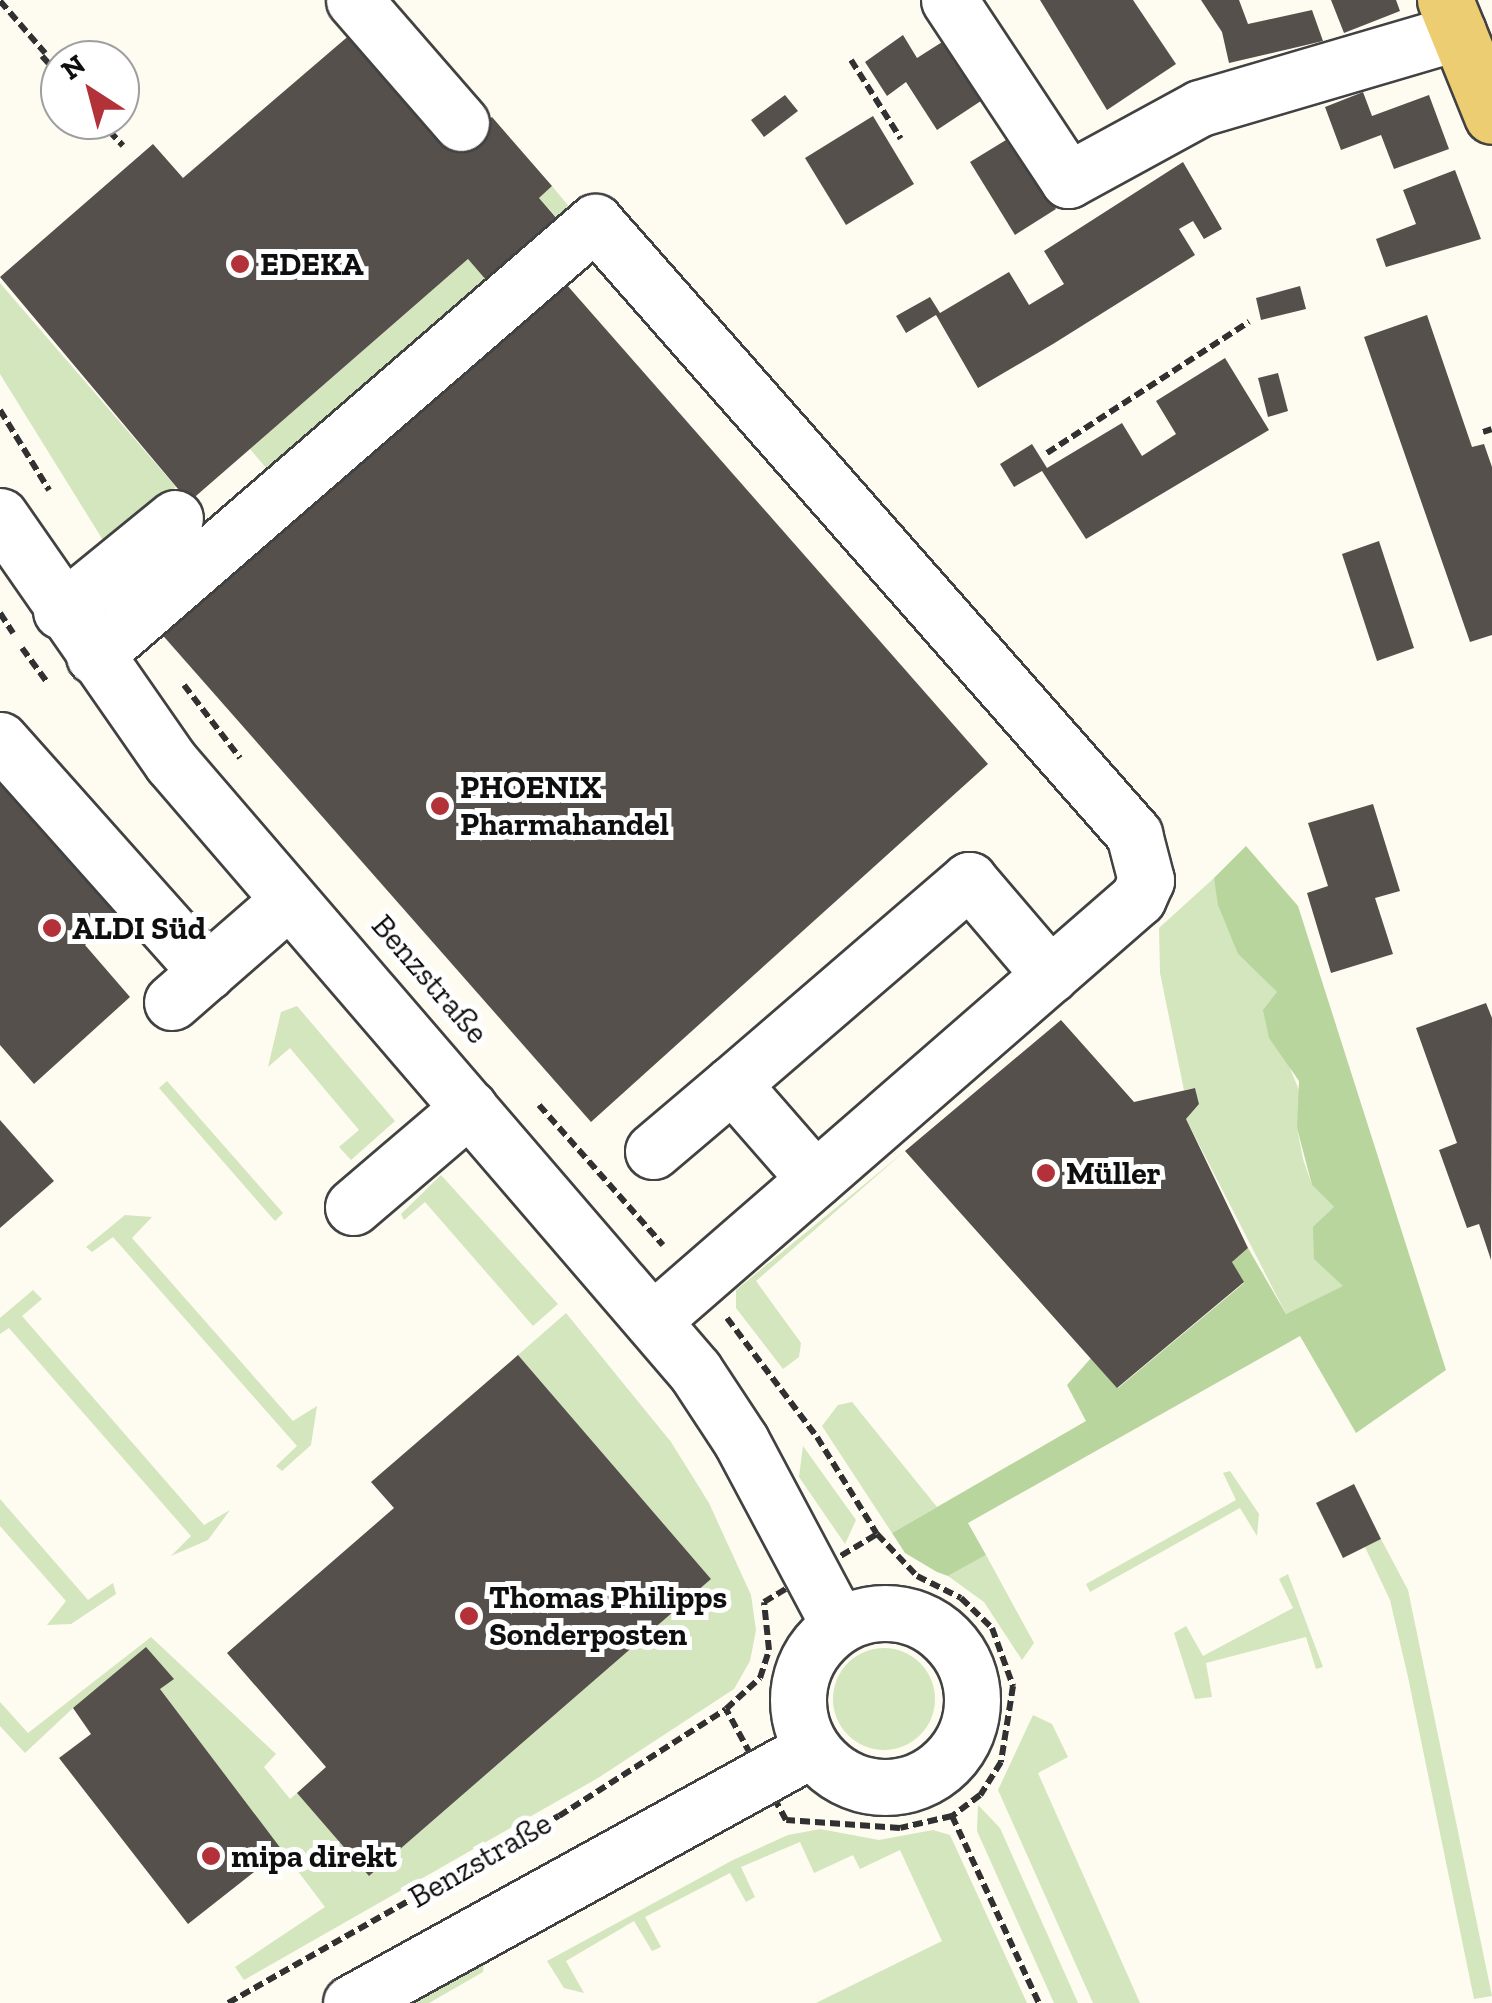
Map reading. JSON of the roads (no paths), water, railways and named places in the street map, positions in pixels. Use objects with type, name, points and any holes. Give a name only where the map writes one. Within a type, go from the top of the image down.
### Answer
[{"type":"main road","points":[[1451,16],[1492,116]]},
{"type":"street","points":[[354,0],[460,123]]},
{"type":"street","points":[[949,0],[1068,180],[1200,108],[1451,16]]},
{"type":"street","points":[[94,656],[595,222],[1134,834],[1146,880],[1138,898],[652,1321]]},
{"type":"street","name":"Benzstraße","points":[[0,516],[61,611],[171,762],[652,1321],[742,1441],[839,1625]]},
{"type":"street","points":[[61,611],[175,518]]},
{"type":"street","points":[[0,740],[190,987],[290,900]]},
{"type":"street","points":[[653,1151],[969,880],[1050,975]]},
{"type":"street","points":[[732,1084],[815,1178]]},
{"type":"street","points":[[354,1207],[469,1108]]},
{"type":"street","points":[[888,1612],[937,1630],[968,1670],[970,1724],[957,1750],[912,1784],[856,1783],[812,1749],[800,1723],[800,1682],[818,1644],[839,1625],[888,1612]]},
{"type":"street","name":"Benzstraße","points":[[351,2003],[812,1749]]},
{"type":"place","name":"EDEKA","points":[[240,264]]},
{"type":"place","name":"PHOENIX Pharmahandel","points":[[440,806]]},
{"type":"place","name":"ALDI Süd","points":[[52,928]]},
{"type":"place","name":"Müller","points":[[1046,1173]]},
{"type":"place","name":"Thomas Philipps Sonderposten","points":[[469,1616]]},
{"type":"place","name":"mipa direkt","points":[[211,1856]]}]
